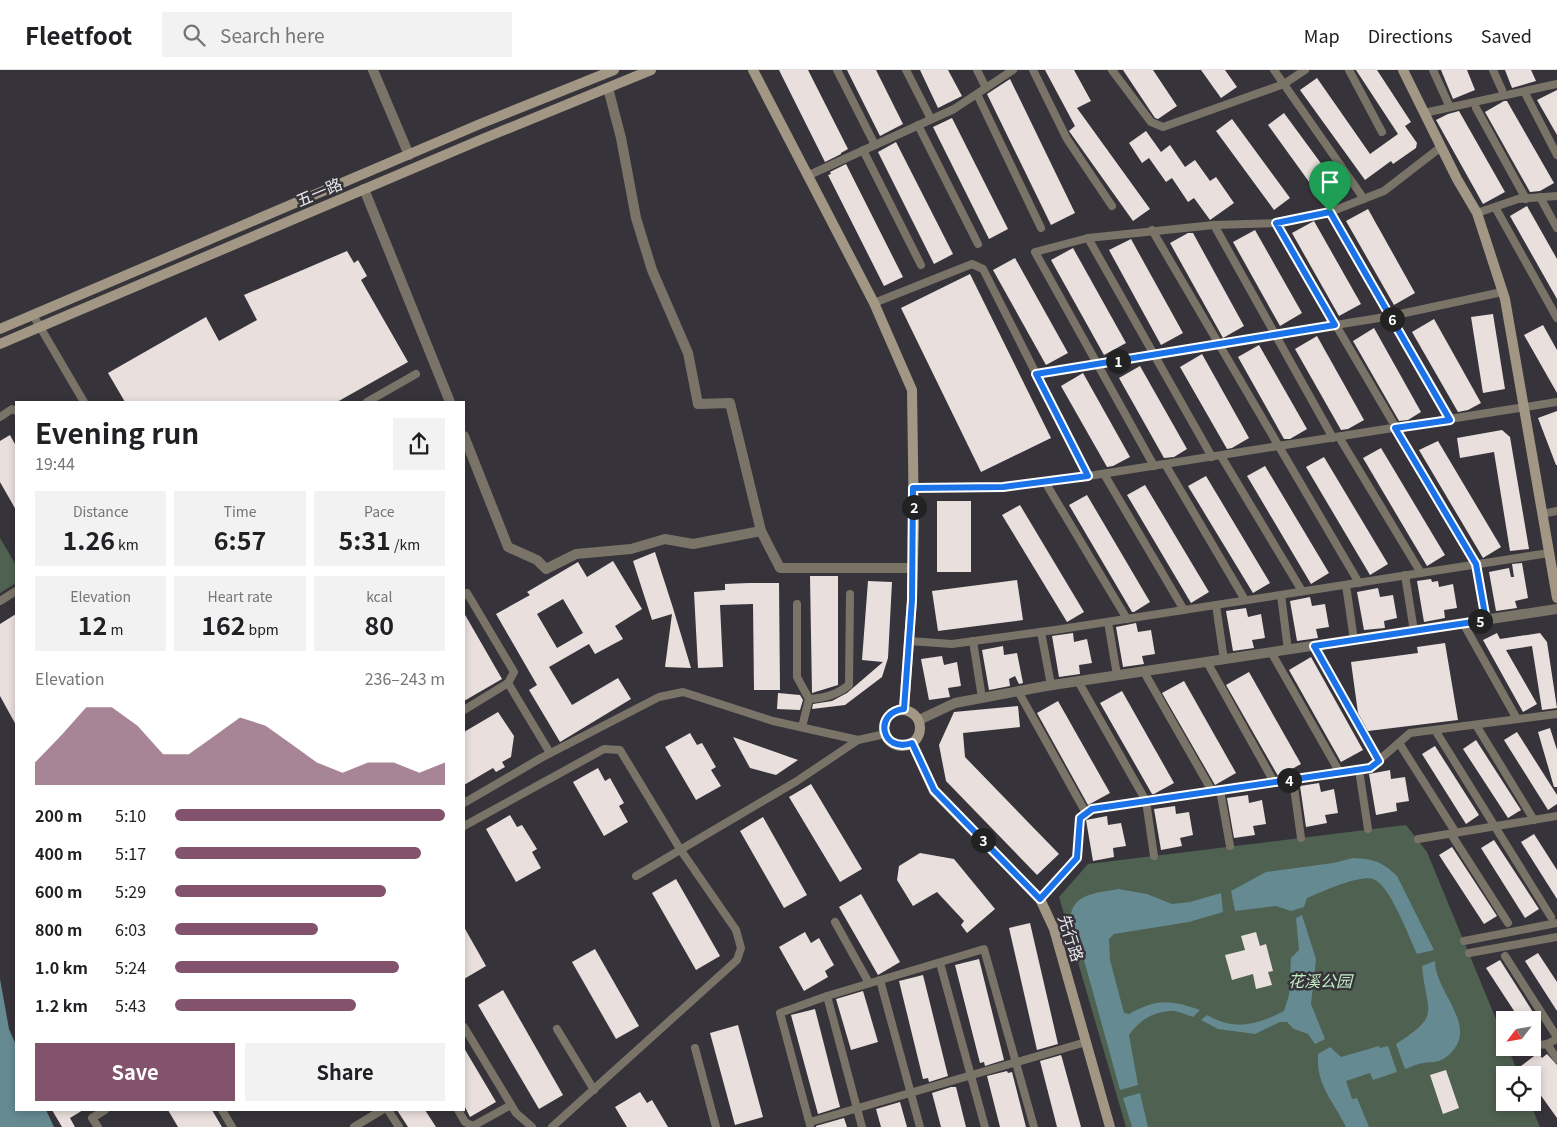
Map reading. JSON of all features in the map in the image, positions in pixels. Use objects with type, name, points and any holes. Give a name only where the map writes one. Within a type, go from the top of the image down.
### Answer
[{"type":"street","points":[[373,70],[409,154]]},
{"type":"street","name":"五一路","points":[[0,329],[409,154],[614,70]]},
{"type":"street","name":"五一路","points":[[0,344],[364,189],[651,70]]},
{"type":"street","points":[[753,70],[874,303],[912,390],[913,568],[904,709]]},
{"type":"street","points":[[1403,70],[1441,147],[1477,213],[1502,292],[1557,598]]},
{"type":"street","points":[[608,88],[621,138],[636,218],[652,270],[688,353],[698,404],[730,403],[761,532],[780,568],[913,568]]},
{"type":"street","points":[[364,189],[450,401]]},
{"type":"street","points":[[465,439],[508,547],[537,560],[546,569],[576,554],[631,549],[664,539],[693,544],[761,532]]},
{"type":"street","points":[[919,720],[955,703],[1051,685],[1557,609]]},
{"type":"street","points":[[904,709],[910,711],[919,720],[919,733],[912,743],[904,746],[896,745],[889,741],[885,734],[886,718],[892,712],[904,709]]},
{"type":"street","name":"先行路","points":[[912,743],[934,790],[1040,899],[1054,930],[1110,1127]]},
{"type":"lane","points":[[837,70],[875,145]]},
{"type":"lane","points":[[906,70],[931,119]]},
{"type":"lane","points":[[977,70],[986,88]]},
{"type":"lane","points":[[807,176],[954,108],[1013,70]]},
{"type":"lane","points":[[1033,70],[1067,139],[1112,206]]},
{"type":"lane","points":[[1112,70],[1151,122],[1163,127],[1284,84],[1305,70]]},
{"type":"lane","points":[[1274,70],[1364,199]]},
{"type":"lane","points":[[1349,70],[1382,132]]},
{"type":"lane","points":[[1433,70],[1448,103]]},
{"type":"lane","points":[[1493,70],[1502,90]]},
{"type":"lane","points":[[1424,113],[1557,84]]},
{"type":"lane","points":[[977,94],[1041,228]]},
{"type":"lane","points":[[1526,95],[1557,154]]},
{"type":"lane","points":[[1476,108],[1526,199]]},
{"type":"lane","points":[[918,126],[978,244]]},
{"type":"lane","points":[[1154,466],[1035,252],[1088,238],[1214,225],[1276,223],[1330,212],[1384,191],[1441,147]]},
{"type":"lane","points":[[863,150],[922,265]]},
{"type":"lane","points":[[1477,213],[1526,199],[1557,196]]},
{"type":"lane","points":[[1540,197],[1557,228]]},
{"type":"lane","points":[[1495,207],[1557,318]]},
{"type":"lane","points":[[1330,212],[1450,420]]},
{"type":"lane","points":[[1276,223],[1476,564],[1486,620]]},
{"type":"lane","points":[[1214,225],[1274,335],[1421,573]]},
{"type":"lane","points":[[1152,230],[1359,582]]},
{"type":"lane","points":[[1088,238],[1212,457]]},
{"type":"lane","points":[[874,303],[972,264],[983,269],[1088,476]]},
{"type":"lane","points":[[1036,374],[1391,316],[1502,292]]},
{"type":"lane","points":[[33,315],[83,401]]},
{"type":"lane","points":[[368,401],[416,374]]},
{"type":"lane","points":[[913,488],[1003,487],[1045,482],[1557,402]]},
{"type":"lane","points":[[0,417],[12,409],[15,410]]},
{"type":"lane","points":[[1221,456],[1302,591]]},
{"type":"lane","points":[[1165,464],[1245,600]]},
{"type":"lane","points":[[1104,474],[1184,610]]},
{"type":"lane","points":[[1045,482],[1127,619]]},
{"type":"lane","points":[[1542,514],[1557,511]]},
{"type":"lane","points":[[909,641],[952,644],[1041,632],[1549,553]]},
{"type":"lane","points":[[1405,575],[1414,631]]},
{"type":"lane","points":[[1346,585],[1354,640]]},
{"type":"lane","points":[[0,601],[15,592]]},
{"type":"lane","points":[[465,594],[467,593],[514,672],[508,683],[465,709]]},
{"type":"lane","points":[[809,699],[837,694],[849,685],[850,594]]},
{"type":"lane","points":[[1281,595],[1288,650]]},
{"type":"lane","points":[[796,604],[797,677],[809,699],[802,727]]},
{"type":"lane","points":[[1216,605],[1224,660]]},
{"type":"lane","points":[[1108,622],[1117,676]]},
{"type":"lane","points":[[1463,623],[1517,719]]},
{"type":"lane","points":[[1041,632],[1051,685]]},
{"type":"lane","points":[[973,641],[982,698]]},
{"type":"lane","points":[[1314,646],[1379,761]]},
{"type":"lane","points":[[1271,652],[1340,772]]},
{"type":"lane","points":[[1207,662],[1274,782]]},
{"type":"lane","points":[[1144,672],[1216,791],[1230,846]]},
{"type":"lane","points":[[1078,681],[1146,801],[1154,856]]},
{"type":"lane","points":[[508,683],[550,753]]},
{"type":"lane","points":[[1018,691],[1086,813]]},
{"type":"lane","points":[[465,802],[550,753],[659,697],[683,692],[774,720],[858,740]]},
{"type":"lane","points":[[1040,899],[1077,858],[1080,818],[1092,809],[1370,768],[1410,733],[1557,714]]},
{"type":"lane","points":[[1476,725],[1534,820]]},
{"type":"lane","points":[[1435,730],[1554,920],[1464,941]]},
{"type":"lane","points":[[636,876],[797,780],[858,740],[885,734]]},
{"type":"lane","points":[[1399,743],[1508,923]]},
{"type":"lane","points":[[465,825],[604,749],[620,750],[680,849],[736,930],[741,948],[737,960],[552,1127]]},
{"type":"lane","points":[[1359,770],[1368,829]]},
{"type":"lane","points":[[1292,780],[1301,838]]},
{"type":"lane","points":[[1418,839],[1557,816]]},
{"type":"lane","points":[[835,922],[869,984]]},
{"type":"lane","points":[[1469,953],[1557,937]]},
{"type":"lane","points":[[1034,1127],[1016,1062],[984,949],[827,996],[780,1013],[810,1125],[857,1109],[1016,1062],[1086,1042]]},
{"type":"lane","points":[[1505,956],[1557,1038],[1547,1044],[1541,1045]]},
{"type":"lane","points":[[940,962],[985,1127]]},
{"type":"lane","points":[[880,980],[920,1127]]},
{"type":"lane","points":[[827,996],[862,1127]]},
{"type":"lane","points":[[465,1029],[516,1113],[532,1127]]},
{"type":"lane","points":[[557,1029],[594,1090]]},
{"type":"lane","points":[[1547,1044],[1557,1059]]},
{"type":"lane","points":[[695,1048],[716,1127]]},
{"type":"lane","points":[[459,1111],[465,1122],[473,1126],[511,1105]]},
{"type":"lane","points":[[98,1127],[92,1118],[103,1111]]},
{"type":"lane","points":[[223,1111],[232,1127]]},
{"type":"lane","points":[[354,1127],[380,1111]]},
{"type":"lane","points":[[389,1111],[399,1127]]},
{"type":"green space","points":[[0,538],[15,563],[15,584],[0,593]]},
{"type":"green space","name":"花溪公园","points":[[1406,825],[1427,852],[1496,1019],[1496,1056],[1511,1056],[1515,1066],[1496,1066],[1496,1111],[1533,1111],[1540,1127],[1126,1127],[1059,897],[1088,864]]},
{"type":"water","points":[[1353,858],[1377,862],[1397,876],[1434,950],[1417,954],[1392,901],[1386,891],[1373,879],[1359,879],[1331,888],[1307,898],[1304,907],[1291,911],[1276,906],[1235,911],[1231,891],[1266,872],[1333,863]]},
{"type":"water","points":[[1118,889],[1147,894],[1172,904],[1190,902],[1221,893],[1223,912],[1189,922],[1114,934],[1109,939],[1110,960],[1124,1013],[1129,1014],[1148,1005],[1164,1002],[1181,1004],[1200,1010],[1193,1017],[1173,1011],[1157,1013],[1137,1025],[1129,1035],[1138,1085],[1120,1090],[1071,913],[1078,901],[1084,897]]},
{"type":"water","points":[[1302,915],[1316,959],[1311,1004],[1325,1039],[1315,1044],[1308,1034],[1294,1029],[1287,1022],[1280,1022],[1255,1034],[1218,1029],[1201,1020],[1207,1015],[1227,1023],[1246,1024],[1264,1020],[1284,1011],[1289,995],[1291,958],[1299,950],[1296,918]]},
{"type":"water","points":[[1435,961],[1442,986],[1455,1011],[1460,1035],[1456,1047],[1445,1058],[1405,1069],[1396,1044],[1411,1034],[1426,1019],[1428,1003],[1422,966]]},
{"type":"water","points":[[0,979],[9,1029],[15,1043],[15,1111],[46,1111],[54,1127],[0,1127]]},
{"type":"water","points":[[1379,1046],[1380,1048],[1388,1046],[1397,1072],[1373,1080],[1370,1073],[1346,1081],[1352,1099],[1357,1098],[1369,1127],[1346,1127],[1326,1092],[1320,1075],[1318,1054],[1330,1047],[1341,1057]]},
{"type":"water","points":[[1140,1093],[1148,1127],[1132,1127],[1123,1098]]},
{"type":"building","points":[[779,70],[808,70],[848,149],[825,162]]},
{"type":"building","points":[[847,70],[876,70],[903,124],[880,136]]},
{"type":"building","points":[[920,70],[948,70],[962,96],[938,108]]},
{"type":"building","points":[[1045,70],[1074,70],[1091,101],[1077,108],[1150,209],[1133,221],[1069,131],[1075,126]]},
{"type":"building","points":[[1123,70],[1153,70],[1177,106],[1158,119],[1155,118]]},
{"type":"building","points":[[1201,70],[1225,70],[1237,87],[1221,98]]},
{"type":"building","points":[[1356,70],[1377,70],[1411,122],[1405,126],[1417,143],[1416,148],[1393,164],[1391,161],[1365,180],[1300,90],[1317,78],[1370,154],[1398,134]]},
{"type":"building","points":[[1441,70],[1467,70],[1475,90],[1453,99]]},
{"type":"building","points":[[1505,70],[1531,70],[1536,81],[1512,88]]},
{"type":"building","points":[[1010,79],[1075,213],[1051,225],[987,94]]},
{"type":"building","points":[[1557,90],[1557,135],[1537,100]]},
{"type":"building","points":[[1507,101],[1554,183],[1540,191],[1530,192],[1485,112]]},
{"type":"building","points":[[1459,111],[1505,192],[1483,204],[1436,120]]},
{"type":"building","points":[[1284,113],[1342,192],[1325,204],[1268,125]]},
{"type":"building","points":[[952,118],[1008,229],[989,239],[933,127]]},
{"type":"building","points":[[1232,119],[1290,198],[1274,210],[1216,131]]},
{"type":"building","points":[[1146,131],[1161,152],[1170,145],[1185,167],[1195,160],[1210,181],[1216,177],[1234,203],[1210,220],[1194,198],[1188,202],[1172,178],[1166,182],[1149,158],[1142,163],[1129,143]]},
{"type":"building","points":[[896,142],[953,254],[934,264],[878,152]]},
{"type":"building","points":[[846,164],[903,277],[884,286],[828,175],[831,174],[830,172]]},
{"type":"building","points":[[1527,206],[1557,259],[1557,299],[1510,216]]},
{"type":"building","points":[[1368,209],[1415,293],[1394,305],[1346,221]]},
{"type":"building","points":[[1314,221],[1361,304],[1339,316],[1292,233]]},
{"type":"building","points":[[1255,230],[1302,313],[1280,326],[1233,242]]},
{"type":"building","points":[[1188,233],[1193,233],[1244,326],[1223,338],[1170,243]]},
{"type":"building","points":[[1131,239],[1183,333],[1161,345],[1109,250]]},
{"type":"building","points":[[1073,248],[1126,343],[1104,355],[1051,260]]},
{"type":"building","points":[[347,251],[354,263],[358,260],[367,276],[361,280],[408,362],[339,401],[124,401],[108,373],[206,317],[219,341],[257,320],[244,295]]},
{"type":"building","points":[[1015,258],[1068,353],[1046,365],[993,270]]},
{"type":"building","points":[[970,274],[1051,438],[981,472],[901,308]]},
{"type":"building","points":[[1493,314],[1505,389],[1483,393],[1471,317]]},
{"type":"building","points":[[1434,319],[1481,403],[1468,410],[1458,412],[1412,332]]},
{"type":"building","points":[[1543,325],[1557,350],[1557,393],[1524,335]]},
{"type":"building","points":[[1374,328],[1421,412],[1408,420],[1399,421],[1353,341]]},
{"type":"building","points":[[1317,336],[1364,420],[1348,429],[1341,430],[1295,349]]},
{"type":"building","points":[[1259,345],[1307,429],[1290,439],[1284,439],[1238,357]]},
{"type":"building","points":[[1202,354],[1249,438],[1232,448],[1227,449],[1180,367]]},
{"type":"building","points":[[1140,366],[1187,449],[1174,457],[1164,458],[1119,378]]},
{"type":"building","points":[[1083,373],[1130,457],[1113,466],[1107,467],[1061,386]]},
{"type":"building","points":[[1557,411],[1557,465],[1556,465],[1538,418]]},
{"type":"building","points":[[1502,430],[1510,437],[1529,549],[1510,551],[1494,452],[1460,458],[1457,438]]},
{"type":"building","points":[[10,435],[15,444],[15,508],[0,482],[0,441]]},
{"type":"building","points":[[1438,441],[1501,547],[1483,558],[1419,450]]},
{"type":"building","points":[[1381,448],[1445,555],[1427,566],[1363,458]]},
{"type":"building","points":[[1324,457],[1388,564],[1370,575],[1306,467]]},
{"type":"building","points":[[1265,466],[1329,573],[1311,584],[1247,476]]},
{"type":"building","points":[[1206,476],[1270,583],[1253,593],[1188,486]]},
{"type":"building","points":[[1145,485],[1209,592],[1191,603],[1127,495]]},
{"type":"building","points":[[1087,495],[1150,602],[1134,612],[1132,612],[1069,505]]},
{"type":"building","points":[[937,501],[971,501],[971,572],[937,572]]},
{"type":"building","points":[[1020,505],[1084,612],[1067,622],[1002,515]]},
{"type":"building","points":[[655,552],[691,668],[665,667],[672,614],[652,620],[633,561]]},
{"type":"building","points":[[613,561],[642,609],[615,626],[623,639],[595,654],[589,644],[549,667],[572,705],[618,678],[631,699],[560,742],[529,690],[537,685],[496,614],[530,595],[527,592],[578,562],[587,577]],"holes":[[[563,599],[583,633],[557,648],[537,614]]]},
{"type":"building","points":[[1522,563],[1528,598],[1515,601],[1517,608],[1496,611],[1489,572],[1509,568],[1511,577],[1514,577],[1512,564]]},
{"type":"building","points":[[810,576],[838,576],[838,685],[812,693]]},
{"type":"building","points":[[1431,579],[1432,582],[1438,581],[1439,587],[1453,584],[1457,608],[1444,610],[1445,618],[1424,622],[1417,581]]},
{"type":"building","points":[[1017,580],[1023,620],[938,631],[932,591]]},
{"type":"building","points":[[868,581],[892,582],[888,658],[882,677],[845,705],[812,709],[813,704],[832,701],[847,693],[883,662],[862,660]]},
{"type":"building","points":[[779,583],[780,690],[754,690],[753,604],[720,605],[723,667],[698,668],[694,592],[725,590],[725,584]]},
{"type":"building","points":[[1378,588],[1380,597],[1393,595],[1397,618],[1384,621],[1385,628],[1364,630],[1357,592]]},
{"type":"building","points":[[1310,597],[1312,606],[1325,604],[1329,627],[1316,629],[1318,638],[1297,641],[1290,601]]},
{"type":"building","points":[[1246,608],[1248,617],[1261,614],[1265,638],[1252,640],[1254,648],[1233,651],[1226,611]]},
{"type":"building","points":[[15,615],[15,723],[0,696],[0,624]]},
{"type":"building","points":[[465,615],[502,679],[465,700]]},
{"type":"building","points":[[1136,623],[1138,632],[1151,630],[1155,654],[1142,656],[1144,664],[1123,667],[1116,627]]},
{"type":"building","points":[[1073,633],[1074,642],[1087,639],[1092,663],[1079,665],[1080,674],[1059,677],[1052,636]]},
{"type":"building","points":[[1497,633],[1500,639],[1540,633],[1547,642],[1557,708],[1542,710],[1532,646],[1506,650],[1537,704],[1523,712],[1483,640]]},
{"type":"building","points":[[1445,643],[1458,720],[1368,731],[1358,713],[1351,662],[1418,653],[1417,647]]},
{"type":"building","points":[[1003,646],[1004,655],[1017,653],[1023,683],[1019,684],[1015,676],[1009,679],[1010,686],[989,690],[982,650]]},
{"type":"building","points":[[942,656],[944,665],[957,662],[961,686],[948,688],[950,697],[929,700],[921,659]]},
{"type":"building","points":[[1311,657],[1363,750],[1341,762],[1289,670]]},
{"type":"building","points":[[1249,672],[1301,764],[1278,776],[1226,685]]},
{"type":"building","points":[[1184,681],[1236,773],[1215,785],[1162,693]]},
{"type":"building","points":[[1122,691],[1174,783],[1154,794],[1152,794],[1100,703]]},
{"type":"building","points":[[778,693],[800,695],[803,700],[800,710],[777,709]]},
{"type":"building","points":[[1058,701],[1110,793],[1088,805],[1037,713]]},
{"type":"building","points":[[1018,706],[1020,727],[963,733],[965,757],[1059,854],[1037,875],[946,781],[939,745],[954,712]]},
{"type":"building","points":[[498,712],[514,736],[511,757],[502,762],[505,767],[496,772],[493,768],[465,784],[465,731]]},
{"type":"building","points":[[1550,728],[1557,750],[1557,787],[1554,787],[1538,732]]},
{"type":"building","points":[[1517,732],[1557,795],[1557,804],[1548,810],[1504,740]]},
{"type":"building","points":[[690,733],[697,745],[702,743],[716,767],[711,770],[721,786],[696,800],[665,747]]},
{"type":"building","points":[[733,737],[798,760],[776,775],[750,768]]},
{"type":"building","points":[[1476,740],[1521,810],[1508,818],[1463,749]]},
{"type":"building","points":[[1435,746],[1479,815],[1466,824],[1422,754]]},
{"type":"building","points":[[598,768],[605,781],[610,778],[624,803],[619,806],[628,822],[604,836],[573,782]]},
{"type":"building","points":[[1390,770],[1391,779],[1405,777],[1409,801],[1396,803],[1397,811],[1376,815],[1369,774]]},
{"type":"building","points":[[1319,783],[1321,792],[1334,789],[1338,813],[1325,815],[1327,823],[1306,827],[1300,786]]},
{"type":"building","points":[[811,784],[862,869],[840,882],[789,797]]},
{"type":"building","points":[[1248,795],[1249,803],[1262,800],[1266,824],[1253,826],[1255,835],[1234,838],[1227,798]]},
{"type":"building","points":[[1175,806],[1176,814],[1189,812],[1193,835],[1180,838],[1182,846],[1161,850],[1154,809]]},
{"type":"building","points":[[510,815],[517,827],[522,825],[537,849],[532,852],[541,868],[516,882],[486,829]]},
{"type":"building","points":[[1107,816],[1108,825],[1121,823],[1126,846],[1113,848],[1114,857],[1093,861],[1086,820]]},
{"type":"building","points":[[763,817],[807,895],[784,908],[740,831]]},
{"type":"building","points":[[1534,834],[1557,870],[1557,899],[1521,842]]},
{"type":"building","points":[[1494,840],[1539,909],[1525,918],[1481,848]]},
{"type":"building","points":[[1452,847],[1497,916],[1484,924],[1439,855]]},
{"type":"building","points":[[920,853],[954,859],[995,909],[967,933],[961,925],[964,921],[937,892],[913,906],[897,880],[899,866]]},
{"type":"building","points":[[676,879],[720,956],[696,970],[652,893]]},
{"type":"building","points":[[861,894],[900,962],[878,975],[839,907]]},
{"type":"building","points":[[1030,923],[1058,1044],[1037,1050],[1009,928]]},
{"type":"building","points":[[465,929],[486,966],[465,978]]},
{"type":"building","points":[[805,932],[811,943],[819,938],[834,965],[825,971],[828,977],[804,991],[779,947]]},
{"type":"building","points":[[1256,932],[1260,946],[1266,944],[1273,971],[1268,972],[1272,985],[1256,989],[1253,974],[1232,980],[1225,955],[1245,950],[1241,936]]},
{"type":"building","points":[[595,949],[639,1026],[616,1039],[572,962]]},
{"type":"building","points":[[1538,953],[1557,982],[1557,1011],[1525,961]]},
{"type":"building","points":[[979,959],[1004,1060],[985,1066],[984,1062],[980,1063],[955,965]]},
{"type":"building","points":[[1500,960],[1532,1011],[1514,1011],[1486,968]]},
{"type":"building","points":[[923,975],[948,1076],[929,1082],[928,1078],[923,1079],[899,981]]},
{"type":"building","points":[[503,990],[563,1095],[539,1109],[478,1005]]},
{"type":"building","points":[[863,991],[878,1042],[851,1050],[836,999]]},
{"type":"building","points":[[815,1009],[840,1107],[818,1114],[791,1015]]},
{"type":"building","points":[[738,1025],[763,1117],[735,1125],[710,1033]]},
{"type":"building","points":[[465,1050],[496,1102],[470,1117],[465,1107]]},
{"type":"building","points":[[1547,1054],[1557,1065],[1557,1118],[1541,1096],[1541,1066],[1521,1066],[1534,1056],[1540,1056],[1542,1058]]},
{"type":"building","points":[[1061,1055],[1081,1127],[1057,1127],[1040,1061]]},
{"type":"building","points":[[1446,1070],[1459,1108],[1443,1114],[1430,1075]]},
{"type":"building","points":[[1007,1071],[1008,1073],[1012,1072],[1026,1127],[1000,1127],[987,1076]]},
{"type":"building","points":[[956,1087],[966,1127],[941,1127],[932,1093]]},
{"type":"building","points":[[640,1092],[647,1103],[652,1100],[668,1127],[627,1127],[615,1107]]},
{"type":"building","points":[[900,1102],[907,1127],[881,1127],[876,1109]]},
{"type":"building","points":[[53,1111],[81,1111],[70,1118],[75,1127],[62,1127]]},
{"type":"building","points":[[169,1111],[213,1111],[222,1127],[178,1127]]},
{"type":"building","points":[[398,1111],[426,1111],[436,1127],[408,1127]]},
{"type":"building","points":[[844,1118],[847,1127],[816,1127],[816,1126]]},
{"type":"route","points":[[1330,212],[1450,420],[1395,428],[1476,564],[1486,620],[1314,646],[1379,761],[1370,768],[1092,809],[1080,818],[1077,858],[1040,899],[934,790],[912,743],[904,746],[896,745],[889,741],[885,734],[886,718],[892,712],[904,709],[912,600],[913,488],[1003,487],[1088,476],[1036,374],[1335,325],[1276,223],[1330,212]]}]
